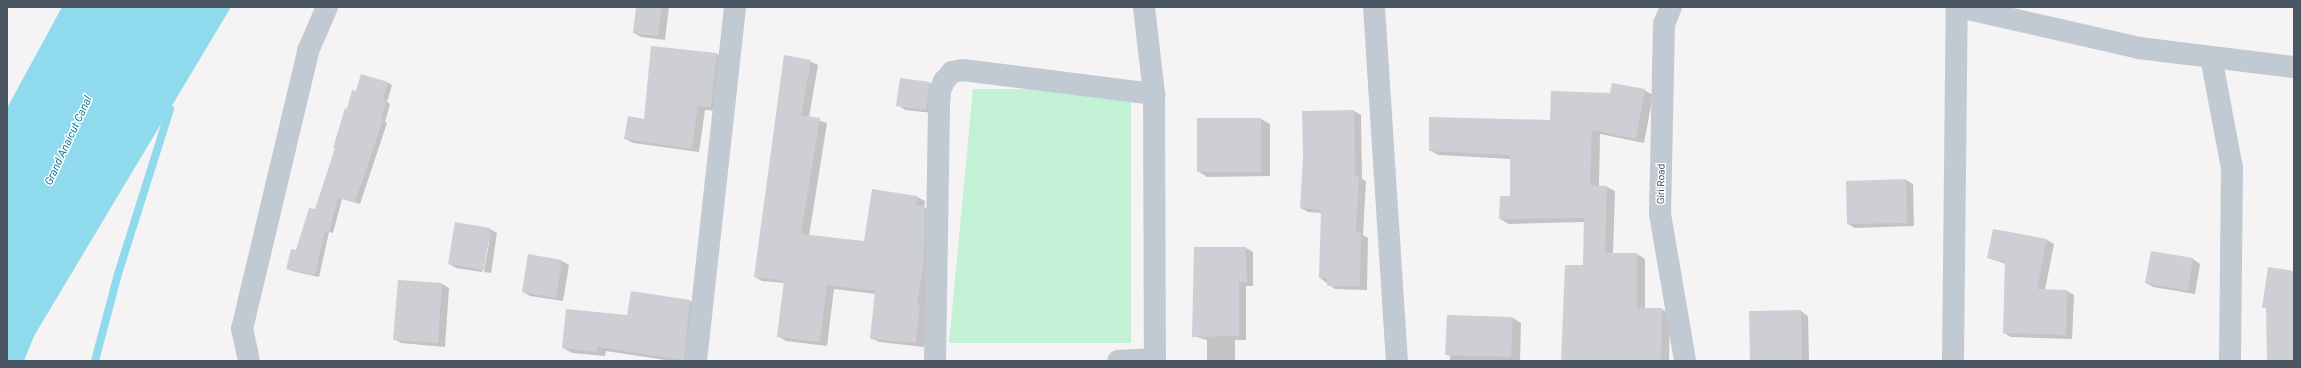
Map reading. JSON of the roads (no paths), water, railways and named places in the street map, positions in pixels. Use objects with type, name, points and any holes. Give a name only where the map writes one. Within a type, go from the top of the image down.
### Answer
[{"type":"street","points":[[249,361],[242,329],[308,51],[327,7]]},
{"type":"street","points":[[696,361],[735,7]]},
{"type":"street","points":[[1118,361],[1155,360],[1154,94],[1144,7]]},
{"type":"street","points":[[1374,7],[1397,361]]},
{"type":"street","name":"Giri Road","points":[[1670,7],[1664,24],[1660,214],[1685,361]]},
{"type":"street","points":[[1953,361],[1958,7],[2139,48],[2294,66]]},
{"type":"street","points":[[2212,57],[2232,168],[2230,361]]},
{"type":"street","points":[[934,361],[939,105],[940,91],[944,81],[952,72],[963,70],[1154,94]]},
{"type":"water","name":"Grand Anaicut Canal","points":[[62,7],[231,7],[34,336],[24,361],[7,361],[7,108]]},
{"type":"waterway","points":[[95,361],[118,274],[170,109]]}]
